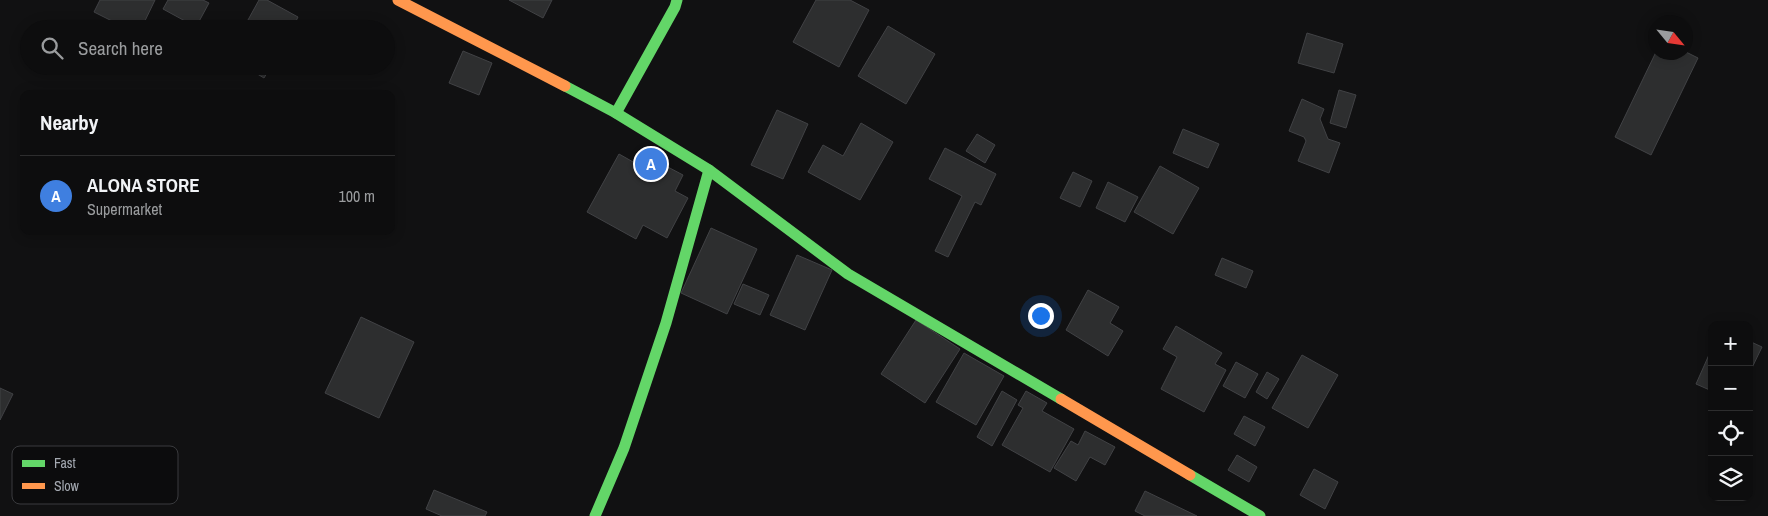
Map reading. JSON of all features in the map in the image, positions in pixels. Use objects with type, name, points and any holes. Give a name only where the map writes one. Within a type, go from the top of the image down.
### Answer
[{"type":"street","points":[[398,0],[616,114],[709,170],[848,274],[1260,516]]},
{"type":"street","points":[[616,114],[675,7],[677,0]]},
{"type":"street","points":[[595,516],[624,448],[663,332],[709,170]]},
{"type":"building","points":[[100,0],[155,0],[145,20],[110,20],[94,12]]},
{"type":"building","points":[[168,0],[203,0],[209,3],[200,20],[183,20],[163,9]]},
{"type":"building","points":[[259,0],[267,0],[298,17],[296,20],[248,20]]},
{"type":"building","points":[[509,0],[552,0],[543,18]]},
{"type":"building","points":[[816,0],[850,0],[869,10],[839,67],[793,42]]},
{"type":"building","points":[[888,26],[935,54],[906,104],[858,76]]},
{"type":"building","points":[[1307,33],[1343,44],[1334,73],[1298,63]]},
{"type":"building","points":[[463,51],[492,63],[479,95],[449,83]]},
{"type":"building","points":[[1693,56],[1698,58],[1651,155],[1615,137],[1652,60],[1693,60]]},
{"type":"building","points":[[1339,90],[1356,95],[1346,128],[1330,123]]},
{"type":"building","points":[[1302,99],[1324,109],[1320,119],[1328,139],[1340,143],[1329,173],[1298,161],[1306,141],[1304,137],[1289,131]]},
{"type":"building","points":[[777,110],[808,124],[783,179],[751,165]]},
{"type":"building","points":[[861,123],[893,142],[860,200],[808,172],[823,145],[843,156]]},
{"type":"building","points":[[1183,129],[1219,144],[1208,168],[1173,153]]},
{"type":"building","points":[[977,134],[995,145],[985,163],[966,151]]},
{"type":"building","points":[[945,148],[996,174],[981,205],[975,202],[948,257],[935,251],[962,196],[929,179]]},
{"type":"building","points":[[619,154],[642,167],[647,156],[683,175],[675,191],[688,198],[667,238],[643,225],[636,239],[587,212]]},
{"type":"building","points":[[1160,166],[1199,188],[1173,234],[1134,212]]},
{"type":"building","points":[[1073,172],[1092,181],[1080,207],[1060,198]]},
{"type":"building","points":[[1108,182],[1138,197],[1125,222],[1096,208]]},
{"type":"building","points":[[711,228],[757,249],[727,314],[681,293]]},
{"type":"building","points":[[797,255],[832,270],[805,330],[770,315]]},
{"type":"building","points":[[1222,258],[1253,271],[1246,288],[1215,275]]},
{"type":"building","points":[[743,284],[769,295],[760,315],[734,304]]},
{"type":"building","points":[[1088,290],[1119,307],[1110,323],[1123,331],[1108,356],[1066,330]]},
{"type":"building","points":[[361,317],[414,342],[379,418],[325,393]]},
{"type":"building","points":[[916,320],[960,349],[925,403],[881,374]]},
{"type":"building","points":[[1176,326],[1222,353],[1215,364],[1226,370],[1204,412],[1161,389],[1177,357],[1163,349]]},
{"type":"building","points":[[1753,343],[1762,347],[1753,366]]},
{"type":"building","points":[[964,353],[1004,376],[976,425],[936,402]]},
{"type":"building","points":[[1302,355],[1338,375],[1308,428],[1272,408]]},
{"type":"building","points":[[1708,357],[1708,389],[1696,384]]},
{"type":"building","points":[[1236,362],[1258,374],[1245,398],[1223,386]]},
{"type":"building","points":[[1267,372],[1279,379],[1267,399],[1256,392]]},
{"type":"building","points":[[0,388],[13,394],[0,420]]},
{"type":"building","points":[[1002,391],[1017,400],[992,446],[977,437]]},
{"type":"building","points":[[1026,391],[1047,403],[1042,411],[1074,429],[1050,472],[1002,445],[1023,408],[1018,405]]},
{"type":"building","points":[[1244,416],[1265,427],[1255,446],[1234,434]]},
{"type":"building","points":[[1085,431],[1115,447],[1105,465],[1090,457],[1076,481],[1054,468],[1071,441],[1078,445]]},
{"type":"building","points":[[1237,455],[1257,467],[1249,482],[1228,470]]},
{"type":"building","points":[[1314,469],[1338,482],[1325,509],[1300,495]]},
{"type":"building","points":[[434,490],[487,512],[485,516],[442,516],[426,509]]},
{"type":"building","points":[[1145,491],[1197,516],[1145,516],[1135,511]]},
{"type":"traffic: fast","points":[[616,113],[675,7],[677,0]]},
{"type":"traffic: fast","points":[[565,86],[616,113],[709,170],[848,274],[1061,399]]},
{"type":"traffic: fast","points":[[595,516],[624,448],[666,323],[709,170]]},
{"type":"traffic: fast","points":[[1190,475],[1260,516]]},
{"type":"traffic: slow","points":[[398,0],[565,86]]},
{"type":"traffic: slow","points":[[1061,399],[1190,475]]},
{"type":"place","name":"ALONA STORE","points":[[651,164]]}]
